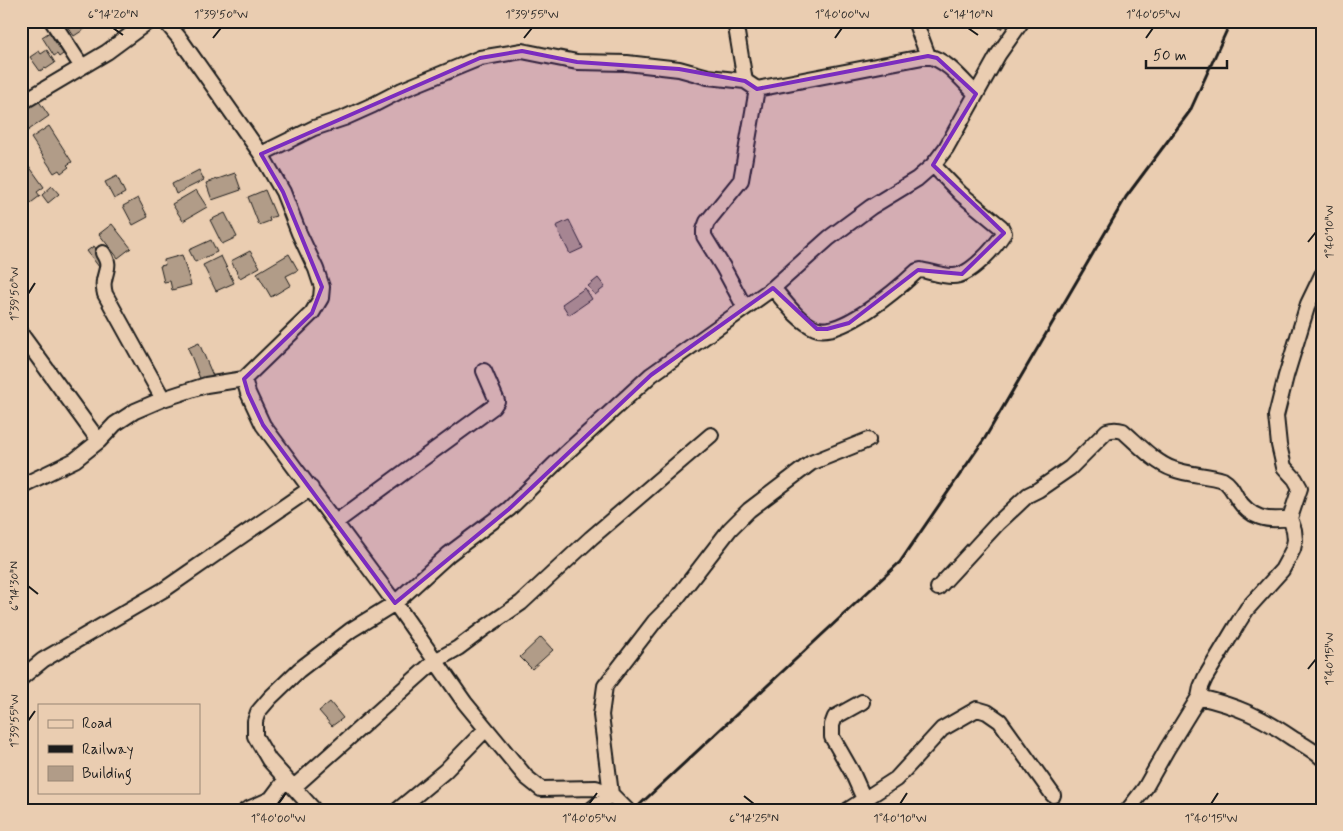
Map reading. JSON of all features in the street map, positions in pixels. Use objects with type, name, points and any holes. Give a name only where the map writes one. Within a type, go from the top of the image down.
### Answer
[{"type":"street","points":[[52,21],[82,67]]},
{"type":"street","points":[[21,103],[107,52],[149,21]]},
{"type":"street","points":[[21,486],[75,460],[99,441],[115,424],[135,411],[163,399],[206,385],[244,379],[312,313],[321,298],[322,287],[316,269],[283,192],[261,154],[180,39],[165,21]]},
{"type":"street","points":[[735,21],[751,85],[740,180],[707,222],[704,236],[745,308]]},
{"type":"street","points":[[915,21],[928,56]]},
{"type":"street","points":[[314,810],[269,760],[255,736],[255,721],[258,712],[270,698],[300,670],[351,630],[395,603],[449,554],[508,509],[651,374],[773,288],[829,238],[871,207],[916,179],[933,165],[946,148],[998,55],[1022,21]]},
{"type":"street","points":[[261,154],[314,128],[344,118],[402,90],[480,58],[522,51],[576,62],[627,63],[679,69],[708,77],[751,85],[928,56],[937,58],[954,71],[976,94]]},
{"type":"street","points":[[773,288],[804,321],[817,329],[827,329],[849,322],[870,309],[917,271],[921,270],[952,276],[972,269],[999,241],[1004,233],[1001,227],[961,194],[933,165]]},
{"type":"street","points":[[103,253],[107,260],[108,268],[103,283],[104,294],[163,399]]},
{"type":"street","points":[[1128,810],[1145,788],[1199,697],[1205,678],[1238,623],[1282,570],[1293,549],[1295,540],[1290,518],[1300,488],[1284,467],[1279,445],[1276,416],[1308,304],[1322,275]]},
{"type":"street","points":[[24,343],[99,441]]},
{"type":"street","points":[[336,522],[493,407],[497,401],[484,371]]},
{"type":"street","points":[[244,379],[248,393],[263,425],[395,603],[464,703],[526,777],[541,789],[596,788],[611,794],[627,810]]},
{"type":"street","points":[[938,588],[997,524],[1028,495],[1070,468],[1107,431],[1117,429],[1123,431],[1165,466],[1174,470],[1223,480],[1228,483],[1244,507],[1259,517],[1275,520],[1290,518]]},
{"type":"street","points":[[246,810],[271,799],[435,661],[458,648],[522,603],[592,538],[711,435]]},
{"type":"street","points":[[611,794],[601,715],[605,686],[730,529],[749,510],[811,463],[868,440]]},
{"type":"street","points":[[21,678],[43,660],[165,589],[311,488]]},
{"type":"street","points":[[1199,697],[1227,704],[1251,713],[1322,758]]},
{"type":"street","points":[[862,702],[835,717],[832,725],[832,737],[852,772],[864,799]]},
{"type":"street","points":[[848,810],[896,779],[942,729],[977,710],[987,712],[1000,721],[1053,794]]},
{"type":"street","points":[[398,810],[445,771],[486,729]]},
{"type":"street","points":[[591,810],[611,794]]},
{"type":"highlighted area","points":[[522,51],[577,62],[679,69],[745,81],[757,89],[928,56],[937,58],[976,94],[933,165],[1004,233],[962,274],[918,270],[849,323],[827,329],[817,329],[773,288],[651,375],[509,509],[395,603],[263,425],[248,393],[244,379],[312,313],[322,287],[283,192],[261,154],[480,58]]},
{"type":"building","points":[[65,21],[97,21],[74,36]]},
{"type":"building","points":[[113,21],[127,21],[117,27]]},
{"type":"building","points":[[996,21],[1012,21],[1012,22],[1000,29]]},
{"type":"building","points":[[53,30],[67,51],[59,57],[57,54],[54,56],[42,37]]},
{"type":"building","points":[[47,50],[55,63],[40,71],[30,57],[39,51],[41,54]]},
{"type":"building","points":[[21,62],[27,70],[24,72],[27,76],[21,80]]},
{"type":"building","points":[[38,100],[49,116],[23,134],[21,132],[21,108],[25,105],[27,107]]},
{"type":"building","points":[[49,126],[72,162],[61,173],[59,170],[54,173],[31,138]]},
{"type":"building","points":[[29,166],[44,187],[37,192],[40,196],[28,205],[25,201],[21,204],[21,172]]},
{"type":"building","points":[[199,170],[204,180],[176,194],[172,184]]},
{"type":"building","points":[[235,173],[241,190],[212,200],[206,183]]},
{"type":"building","points":[[117,176],[125,193],[114,199],[105,182]]},
{"type":"building","points":[[52,186],[59,194],[48,203],[42,195]]},
{"type":"building","points":[[196,190],[207,207],[183,221],[172,204]]},
{"type":"building","points":[[265,190],[276,216],[269,218],[270,221],[259,225],[248,197]]},
{"type":"building","points":[[138,198],[148,217],[133,225],[123,206]]},
{"type":"building","points":[[225,213],[237,237],[222,244],[210,220]]},
{"type":"building","points":[[569,220],[583,248],[570,254],[556,226]]},
{"type":"building","points":[[112,224],[131,248],[118,258],[99,234]]},
{"type":"building","points":[[211,240],[217,252],[195,262],[189,250]]},
{"type":"building","points":[[94,246],[106,262],[99,267],[87,251]]},
{"type":"building","points":[[250,251],[260,267],[240,278],[231,261]]},
{"type":"building","points":[[289,254],[298,270],[286,276],[291,285],[271,297],[257,273]]},
{"type":"building","points":[[182,255],[191,285],[172,290],[170,281],[164,282],[160,266],[165,265],[164,260]]},
{"type":"building","points":[[221,256],[234,283],[216,291],[203,265]]},
{"type":"building","points":[[598,278],[605,287],[595,295],[588,286]]},
{"type":"building","points":[[585,288],[592,299],[569,315],[562,304]]},
{"type":"building","points":[[199,343],[213,376],[201,381],[188,348]]},
{"type":"building","points":[[541,637],[553,650],[532,669],[520,657]]},
{"type":"building","points":[[330,702],[343,718],[332,726],[319,711]]},
{"type":"railway","points":[[634,810],[900,562],[985,438],[1126,197],[1190,111],[1231,21]]}]
